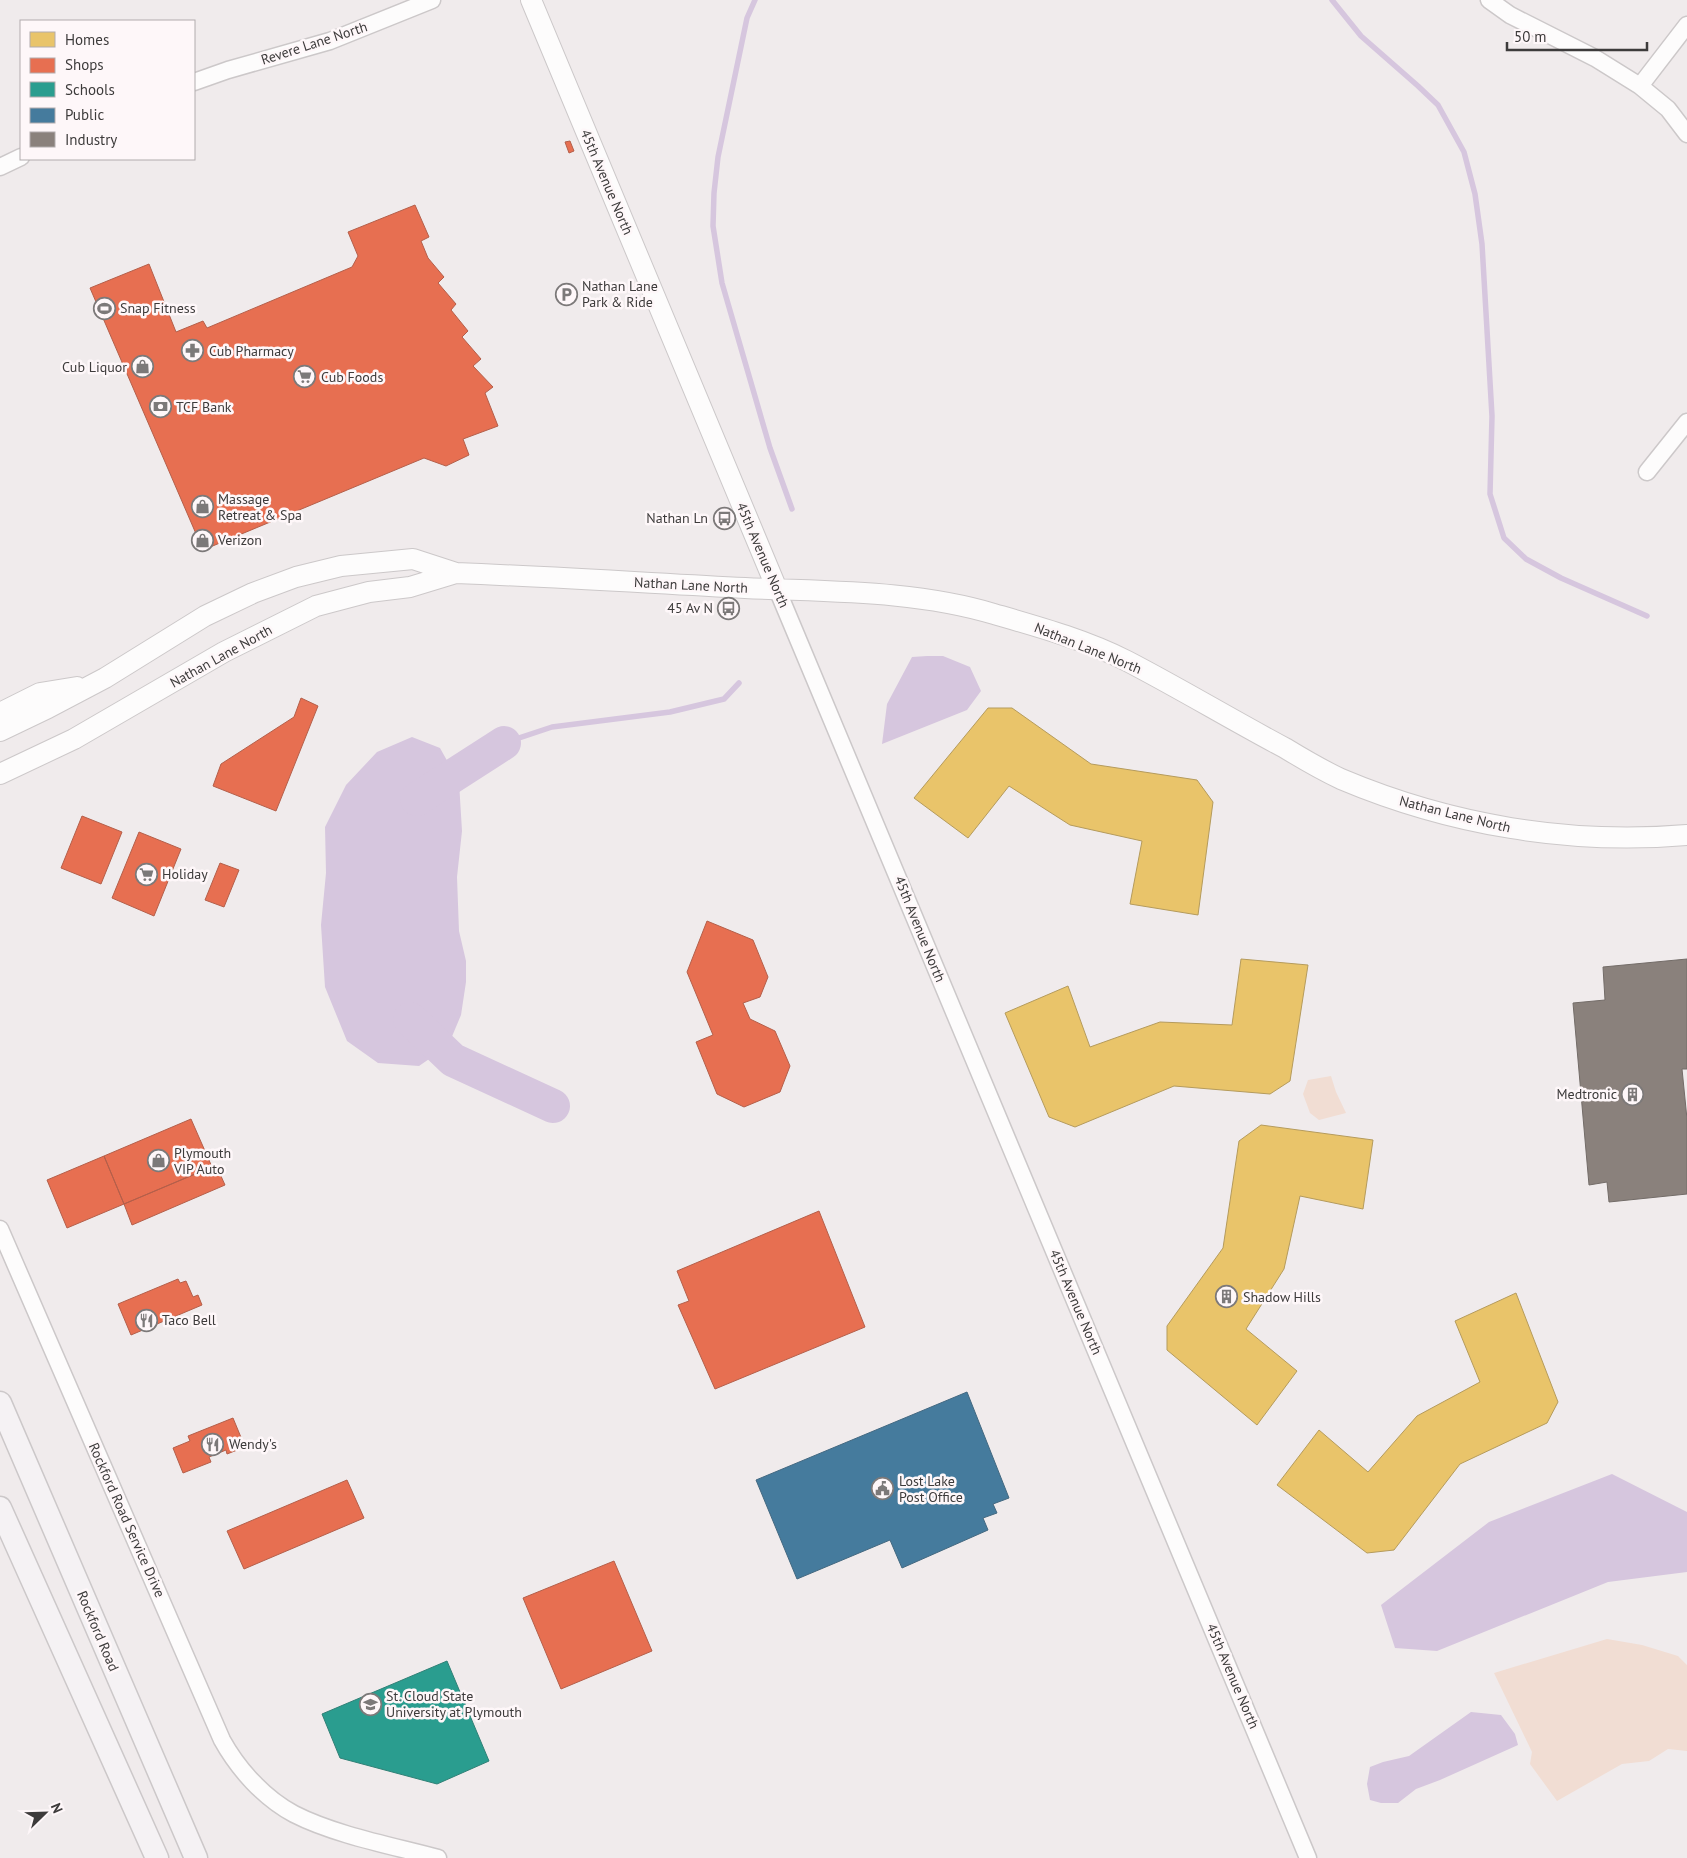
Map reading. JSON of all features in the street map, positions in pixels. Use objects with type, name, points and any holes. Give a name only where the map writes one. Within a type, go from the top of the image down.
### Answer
[{"type":"main road","name":"Rockford Road","points":[[0,1403],[196,1858]]},
{"type":"main road","points":[[0,1508],[157,1858]]},
{"type":"street","name":"Revere Lane North","points":[[195,82],[228,70],[330,41],[432,0]]},
{"type":"street","name":"45th Avenue North","points":[[530,0],[1308,1858]]},
{"type":"street","points":[[1490,0],[1510,15],[1595,58],[1640,86],[1668,108],[1687,134]]},
{"type":"street","points":[[1640,86],[1687,25]]},
{"type":"street","points":[[0,167],[20,157]]},
{"type":"street","points":[[1647,472],[1687,422]]},
{"type":"street","name":"Nathan Lane North","points":[[0,731],[94,684],[205,616],[253,593],[296,577],[341,566],[413,559],[456,573],[777,589],[928,599],[989,612],[1061,634],[1123,659],[1338,778],[1376,792],[1462,818],[1528,832],[1573,836],[1646,838],[1687,835]]},
{"type":"street","name":"Nathan Lane North","points":[[0,774],[74,739],[224,652],[316,606],[369,592],[410,587],[456,573]]},
{"type":"street","points":[[0,713],[40,693],[94,684]]},
{"type":"street","name":"Rockford Road Service Drive","points":[[0,1229],[222,1740],[231,1756],[253,1782],[272,1799],[294,1814],[326,1826],[438,1858]]},
{"type":"shaded area","points":[[943,656],[970,667],[981,691],[967,710],[882,744],[887,704],[912,657]]},
{"type":"shaded area","points":[[412,737],[440,748],[459,782],[462,831],[457,877],[459,931],[466,961],[466,982],[461,1015],[448,1046],[419,1066],[378,1063],[347,1041],[325,987],[321,925],[326,873],[325,827],[346,785],[377,752]]},
{"type":"shaded area","points":[[1331,1076],[1346,1113],[1319,1120],[1310,1113],[1303,1094],[1308,1080]]},
{"type":"shaded area","points":[[1612,1474],[1687,1512],[1687,1572],[1608,1582],[1437,1651],[1395,1648],[1381,1605],[1489,1522]]},
{"type":"shaded area","points":[[1607,1639],[1642,1645],[1678,1656],[1687,1665],[1687,1751],[1668,1749],[1649,1761],[1622,1764],[1557,1801],[1530,1764],[1532,1752],[1494,1673]]},
{"type":"shaded area","points":[[1471,1712],[1501,1715],[1515,1734],[1518,1745],[1416,1789],[1398,1803],[1381,1803],[1370,1800],[1367,1784],[1370,1767],[1409,1756]]},
{"type":"building: Homes","points":[[988,708],[1012,708],[1091,764],[1197,780],[1213,802],[1198,915],[1130,904],[1142,841],[1070,825],[1009,786],[968,838],[914,798]]},
{"type":"building: Homes","points":[[1241,959],[1308,965],[1290,1081],[1270,1094],[1174,1086],[1075,1127],[1049,1117],[1005,1013],[1068,986],[1090,1047],[1160,1022],[1232,1025]]},
{"type":"building: Homes","name":"Shadow Hills","points":[[1261,1125],[1373,1140],[1363,1209],[1300,1196],[1284,1269],[1246,1329],[1297,1371],[1257,1425],[1167,1350],[1167,1326],[1223,1248],[1239,1141]]},
{"type":"building: Homes","points":[[1516,1293],[1558,1402],[1547,1423],[1460,1464],[1394,1550],[1367,1553],[1277,1485],[1319,1430],[1368,1472],[1417,1416],[1480,1382],[1455,1321]]},
{"type":"building: Shops","points":[[570,141],[574,151],[569,153],[565,142]]},
{"type":"building: Shops","name":"Cub Foods","points":[[415,205],[429,237],[421,241],[428,258],[444,277],[438,283],[456,304],[451,310],[468,331],[462,337],[481,359],[473,366],[493,387],[485,393],[498,426],[463,439],[469,455],[446,466],[424,458],[203,550],[90,288],[149,264],[176,332],[203,321],[207,328],[352,267],[358,256],[348,232]]},
{"type":"building: Shops","points":[[301,698],[318,706],[276,811],[213,786],[221,764],[294,717]]},
{"type":"building: Shops","points":[[82,816],[122,832],[101,884],[61,868]]},
{"type":"building: Shops","name":"Holiday","points":[[139,832],[181,849],[154,916],[112,898]]},
{"type":"building: Shops","points":[[220,863],[239,870],[224,907],[205,900]]},
{"type":"building: Shops","points":[[707,921],[753,940],[768,977],[760,997],[743,1003],[750,1019],[775,1031],[790,1066],[780,1092],[744,1107],[717,1094],[696,1042],[713,1035],[687,972]]},
{"type":"building: Shops","name":"Plymouth VIP Auto","points":[[191,1119],[212,1167],[124,1204],[104,1156]]},
{"type":"building: Shops","points":[[104,1156],[124,1204],[67,1228],[47,1180]]},
{"type":"building: Shops","points":[[216,1165],[225,1185],[132,1225],[124,1204]]},
{"type":"building: Shops","points":[[819,1211],[865,1327],[715,1389],[678,1305],[689,1301],[677,1271]]},
{"type":"building: Shops","name":"Taco Bell","points":[[178,1279],[180,1283],[186,1281],[193,1297],[198,1295],[202,1305],[131,1335],[118,1304]]},
{"type":"building: Shops","name":"Wendy's","points":[[233,1418],[245,1447],[227,1454],[226,1450],[209,1457],[211,1462],[183,1473],[173,1448],[190,1441],[188,1436]]},
{"type":"building: Shops","points":[[347,1480],[364,1518],[244,1569],[227,1531]]},
{"type":"building: Shops","points":[[614,1561],[652,1651],[561,1689],[523,1598]]},
{"type":"building: Schools","points":[[447,1661],[489,1761],[437,1784],[340,1758],[322,1714]]},
{"type":"building: Public","name":"Lost Lake Post Office","points":[[967,1392],[1009,1498],[993,1504],[997,1513],[983,1518],[988,1530],[902,1568],[890,1540],[797,1579],[756,1480]]},
{"type":"building: Industry","name":"Medtronic","points":[[1687,959],[1687,1069],[1682,1069],[1687,1119],[1687,1194],[1609,1202],[1607,1182],[1589,1185],[1573,1003],[1605,1000],[1603,967]]},
{"type":"waterway","points":[[755,0],[747,18],[718,157],[713,226],[722,283],[770,448],[792,509]]},
{"type":"waterway","points":[[1332,0],[1361,36],[1438,105],[1464,152],[1475,194],[1482,244],[1492,416],[1490,494],[1504,538],[1526,559],[1561,578],[1647,616]]},
{"type":"waterway","points":[[504,743],[552,727],[670,712],[724,699],[739,683]]},
{"type":"waterway","points":[[417,799],[504,743]]},
{"type":"waterway","points":[[410,1019],[453,1060],[553,1106]]},
{"type":"place","name":"Nathan Lane Park & Ride","points":[[566,294]]},
{"type":"place","name":"Snap Fitness","points":[[104,308]]},
{"type":"place","name":"Cub Pharmacy","points":[[193,351]]},
{"type":"place","name":"Cub Liquor","points":[[143,367]]},
{"type":"place","name":"Cub Foods","points":[[305,377]]},
{"type":"place","name":"TCF Bank","points":[[160,407]]},
{"type":"place","name":"Massage Retreat & Spa","points":[[202,507]]},
{"type":"place","name":"Nathan Ln","points":[[724,518]]},
{"type":"place","name":"Verizon","points":[[202,540]]},
{"type":"place","name":"45 Av N","points":[[729,608]]},
{"type":"place","name":"Holiday","points":[[146,874]]},
{"type":"place","name":"Medtronic","points":[[1633,1094]]},
{"type":"place","name":"Plymouth VIP Auto","points":[[158,1161]]},
{"type":"place","name":"Shadow Hills","points":[[1227,1297]]},
{"type":"place","name":"Taco Bell","points":[[146,1320]]},
{"type":"place","name":"Wendy's","points":[[213,1444]]},
{"type":"place","name":"Lost Lake Post Office","points":[[883,1489]]},
{"type":"place","name":"St. Cloud State University at Plymouth","points":[[370,1704]]}]
